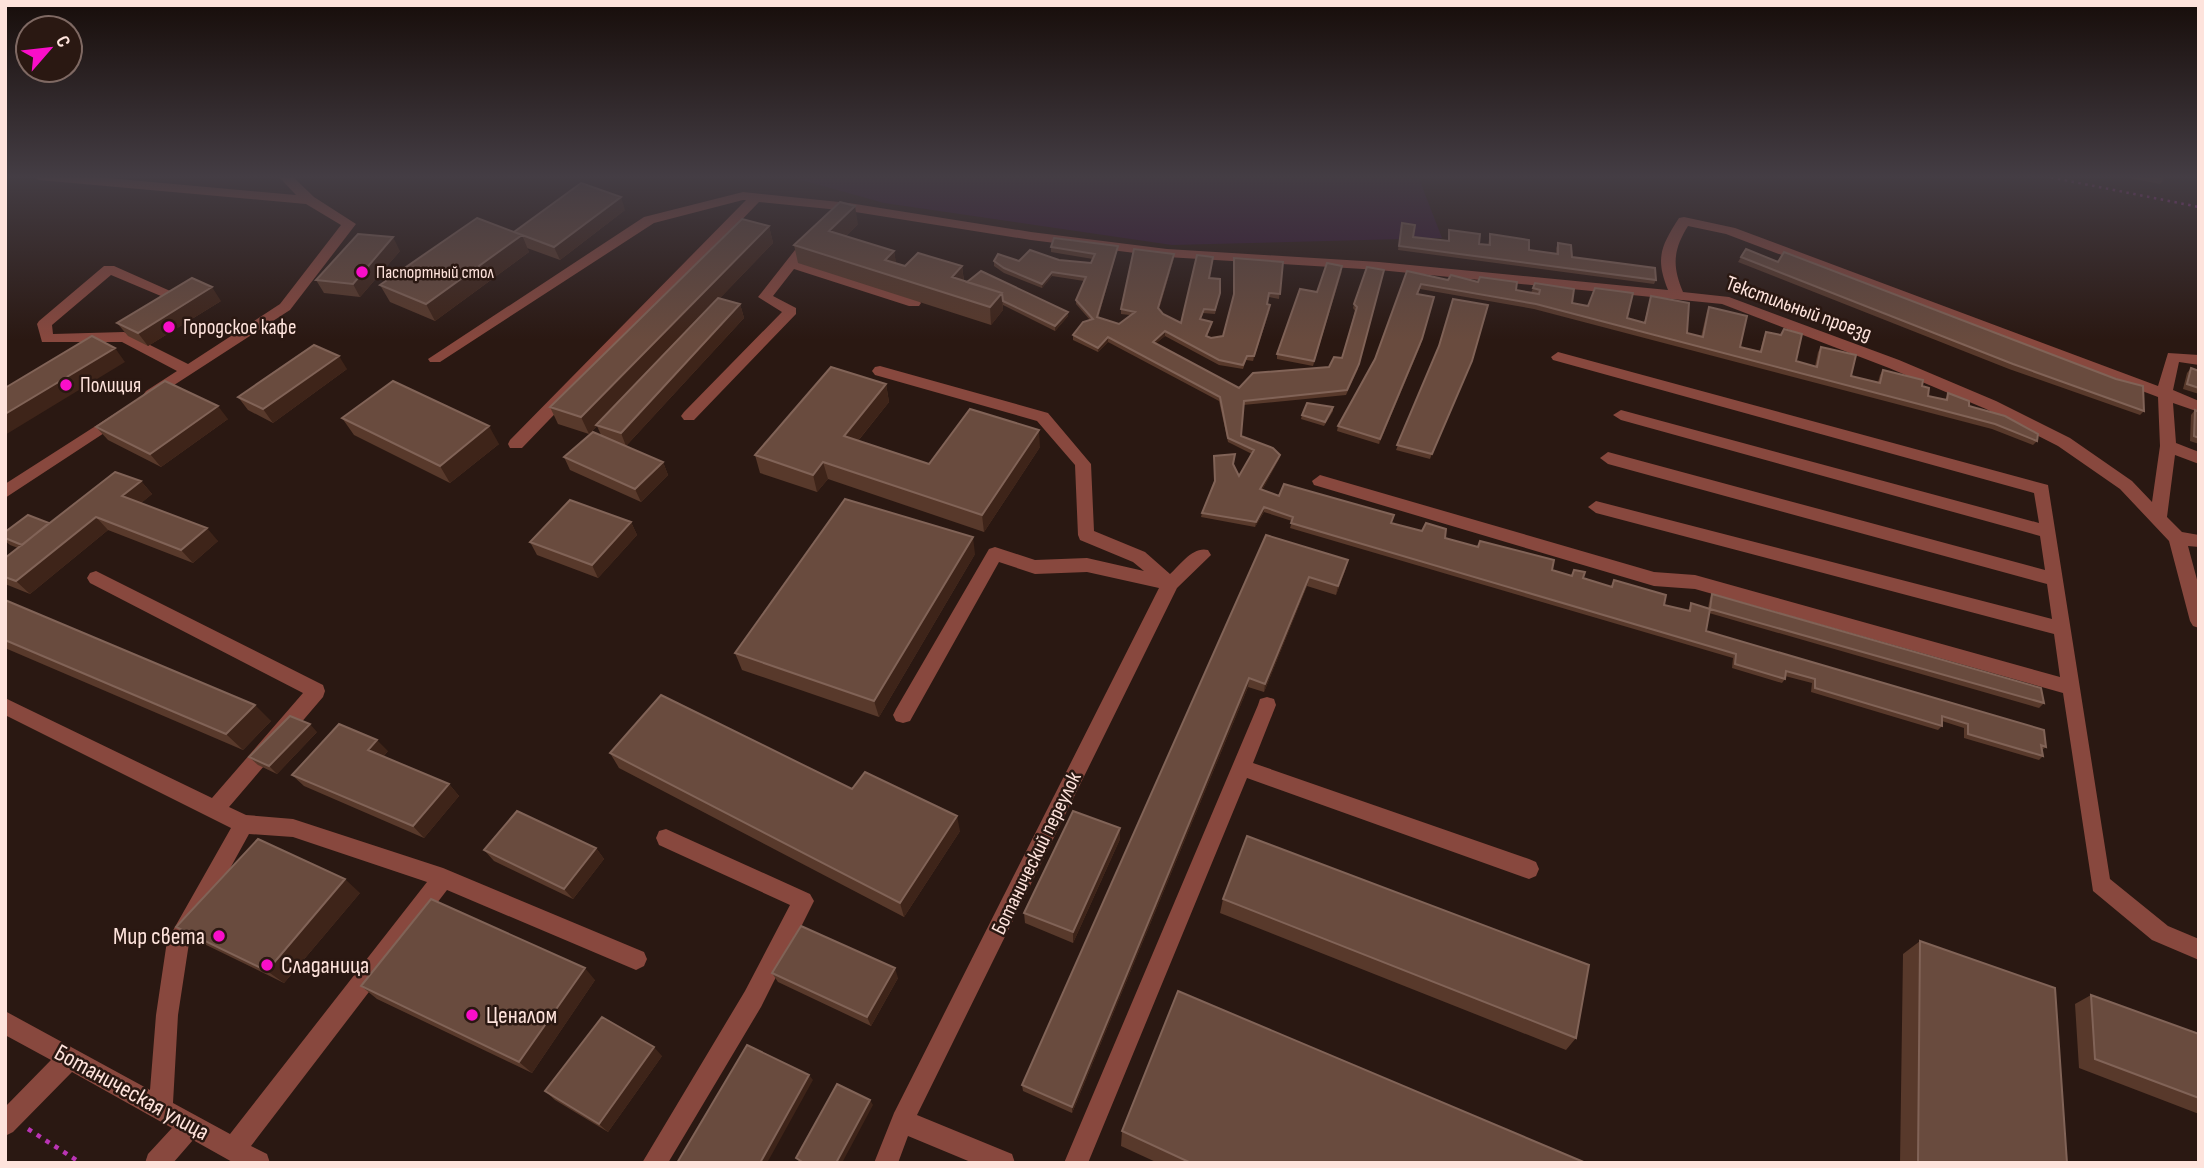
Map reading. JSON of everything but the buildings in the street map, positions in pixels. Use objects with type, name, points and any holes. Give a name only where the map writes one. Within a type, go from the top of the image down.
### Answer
[{"type":"street","points":[[5,492],[285,307],[344,231]]},
{"type":"street","name":"Текстильный проезд","points":[[435,359],[633,231]]},
{"type":"street","points":[[516,444],[723,231]]},
{"type":"street","points":[[689,416],[791,310],[765,297],[819,231]]},
{"type":"street","name":"Текстильный проезд","points":[[976,231],[1167,253],[1379,265],[1724,300],[1894,364],[1991,405],[2064,442],[2126,485],[2177,538],[2199,621]]},
{"type":"street","points":[[1676,295],[1665,265],[1671,241],[1678,231]]},
{"type":"street","points":[[1728,231],[2199,407]]},
{"type":"street","points":[[792,264],[914,303]]},
{"type":"street","points":[[157,314],[179,298],[109,269],[44,324],[47,339],[129,333],[188,370]]},
{"type":"street","points":[[2158,518],[2168,446],[2165,396],[2173,356],[2199,360]]},
{"type":"street","points":[[1558,358],[2042,489],[2100,884],[2160,933],[2199,950]]},
{"type":"street","points":[[880,371],[1042,417],[1083,464],[1086,535],[1139,557],[1170,584]]},
{"type":"street","points":[[1621,415],[2048,532]]},
{"type":"street","points":[[2168,446],[2199,458]]},
{"type":"street","points":[[1608,458],[2056,580]]},
{"type":"street","points":[[1320,481],[1654,579],[1695,582],[2071,688]]},
{"type":"street","points":[[1596,507],[2063,629]]},
{"type":"street","points":[[2177,538],[2199,541]]},
{"type":"street","points":[[903,715],[995,554],[1035,567],[1087,565],[1170,584]]},
{"type":"street","name":"Ботанический переулок","points":[[886,1163],[902,1121],[1170,584],[1202,555]]},
{"type":"street","points":[[96,579],[316,691],[216,808]]},
{"type":"street","points":[[1076,1163],[1267,705]]},
{"type":"street","points":[[5,706],[244,824],[293,828],[443,878],[636,959]]},
{"type":"street","points":[[1241,767],[1528,869]]},
{"type":"street","points":[[161,1108],[167,1014],[178,941],[244,824]]},
{"type":"street","points":[[654,1163],[753,999],[803,901],[667,838]]},
{"type":"street","points":[[234,1149],[443,878]]},
{"type":"street","name":"Ботаническая улица","points":[[5,1022],[258,1163]]},
{"type":"street","points":[[8,1121],[71,1057]]},
{"type":"street","points":[[902,1121],[1003,1163]]},
{"type":"street","points":[[157,1163],[190,1125]]},
{"type":"path","points":[[8,1121],[80,1163]]},
{"type":"shaded area","points":[[1073,231],[1439,231],[1442,238],[1172,245]]},
{"type":"place","name":"Паспортный стол","points":[[362,272]]},
{"type":"place","name":"Городское кафе","points":[[169,327]]},
{"type":"place","name":"Полиция","points":[[66,385]]},
{"type":"place","name":"Мир света","points":[[219,936]]},
{"type":"place","name":"Сладаница","points":[[267,965]]},
{"type":"place","name":"Ценалом","points":[[472,1015]]}]
